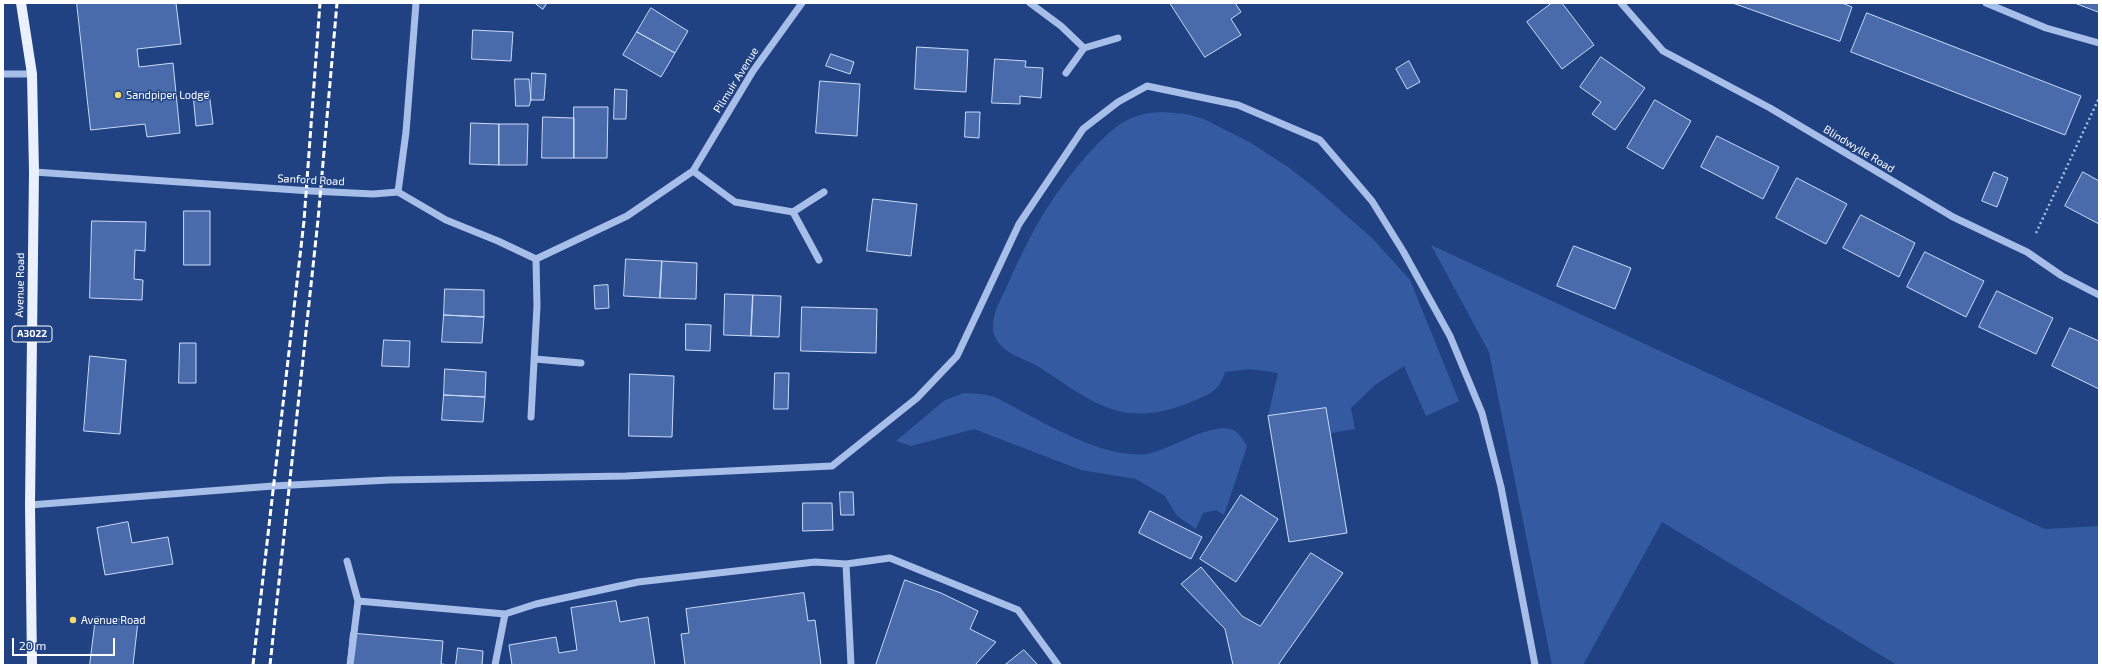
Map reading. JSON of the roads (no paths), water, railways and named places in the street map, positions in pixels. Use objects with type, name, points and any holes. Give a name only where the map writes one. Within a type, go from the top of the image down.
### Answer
[{"type":"main road","name":"Avenue Road","points":[[21,3],[32,74],[34,172],[30,505],[32,665]]},
{"type":"street","points":[[416,3],[406,132],[398,192],[446,220],[498,241],[536,259],[535,359],[531,417]]},
{"type":"street","name":"Pilmuir Avenue","points":[[536,259],[626,216],[693,171],[753,71],[802,3]]},
{"type":"street","points":[[1030,3],[1061,26],[1084,48]]},
{"type":"street","name":"Blindwylle Road","points":[[1621,3],[1663,51],[1770,108],[1953,217],[2027,252],[2062,276],[2099,295]]},
{"type":"street","points":[[1986,3],[2046,28],[2099,43]]},
{"type":"street","points":[[1066,73],[1084,48],[1118,38]]},
{"type":"street","points":[[3,74],[32,74]]},
{"type":"street","points":[[30,505],[272,486],[389,480],[626,476],[832,466],[917,398],[957,356],[1019,224],[1082,129],[1118,102],[1147,86],[1238,104],[1320,140],[1372,201],[1403,251],[1450,336],[1482,413],[1501,487],[1535,665]]},
{"type":"street","points":[[693,171],[735,202],[793,212],[824,192]]},
{"type":"street","name":"Sanford Road","points":[[34,172],[310,191],[373,194],[398,192]]},
{"type":"street","points":[[793,212],[819,260]]},
{"type":"street","points":[[535,359],[581,363]]},
{"type":"street","points":[[358,601],[505,614],[536,604],[638,582],[815,562],[846,564],[890,558],[1018,610],[1058,665]]},
{"type":"street","points":[[347,562],[358,601],[350,665]]},
{"type":"street","points":[[846,564],[851,665]]},
{"type":"street","points":[[495,665],[505,614]]},
{"type":"railway","points":[[253,665],[304,221],[320,3]]},
{"type":"railway","points":[[270,665],[318,220],[337,3]]},
{"type":"place","name":"Sandpiper Lodge","points":[[118,95]]},
{"type":"place","name":"Avenue Road","points":[[73,620]]}]
